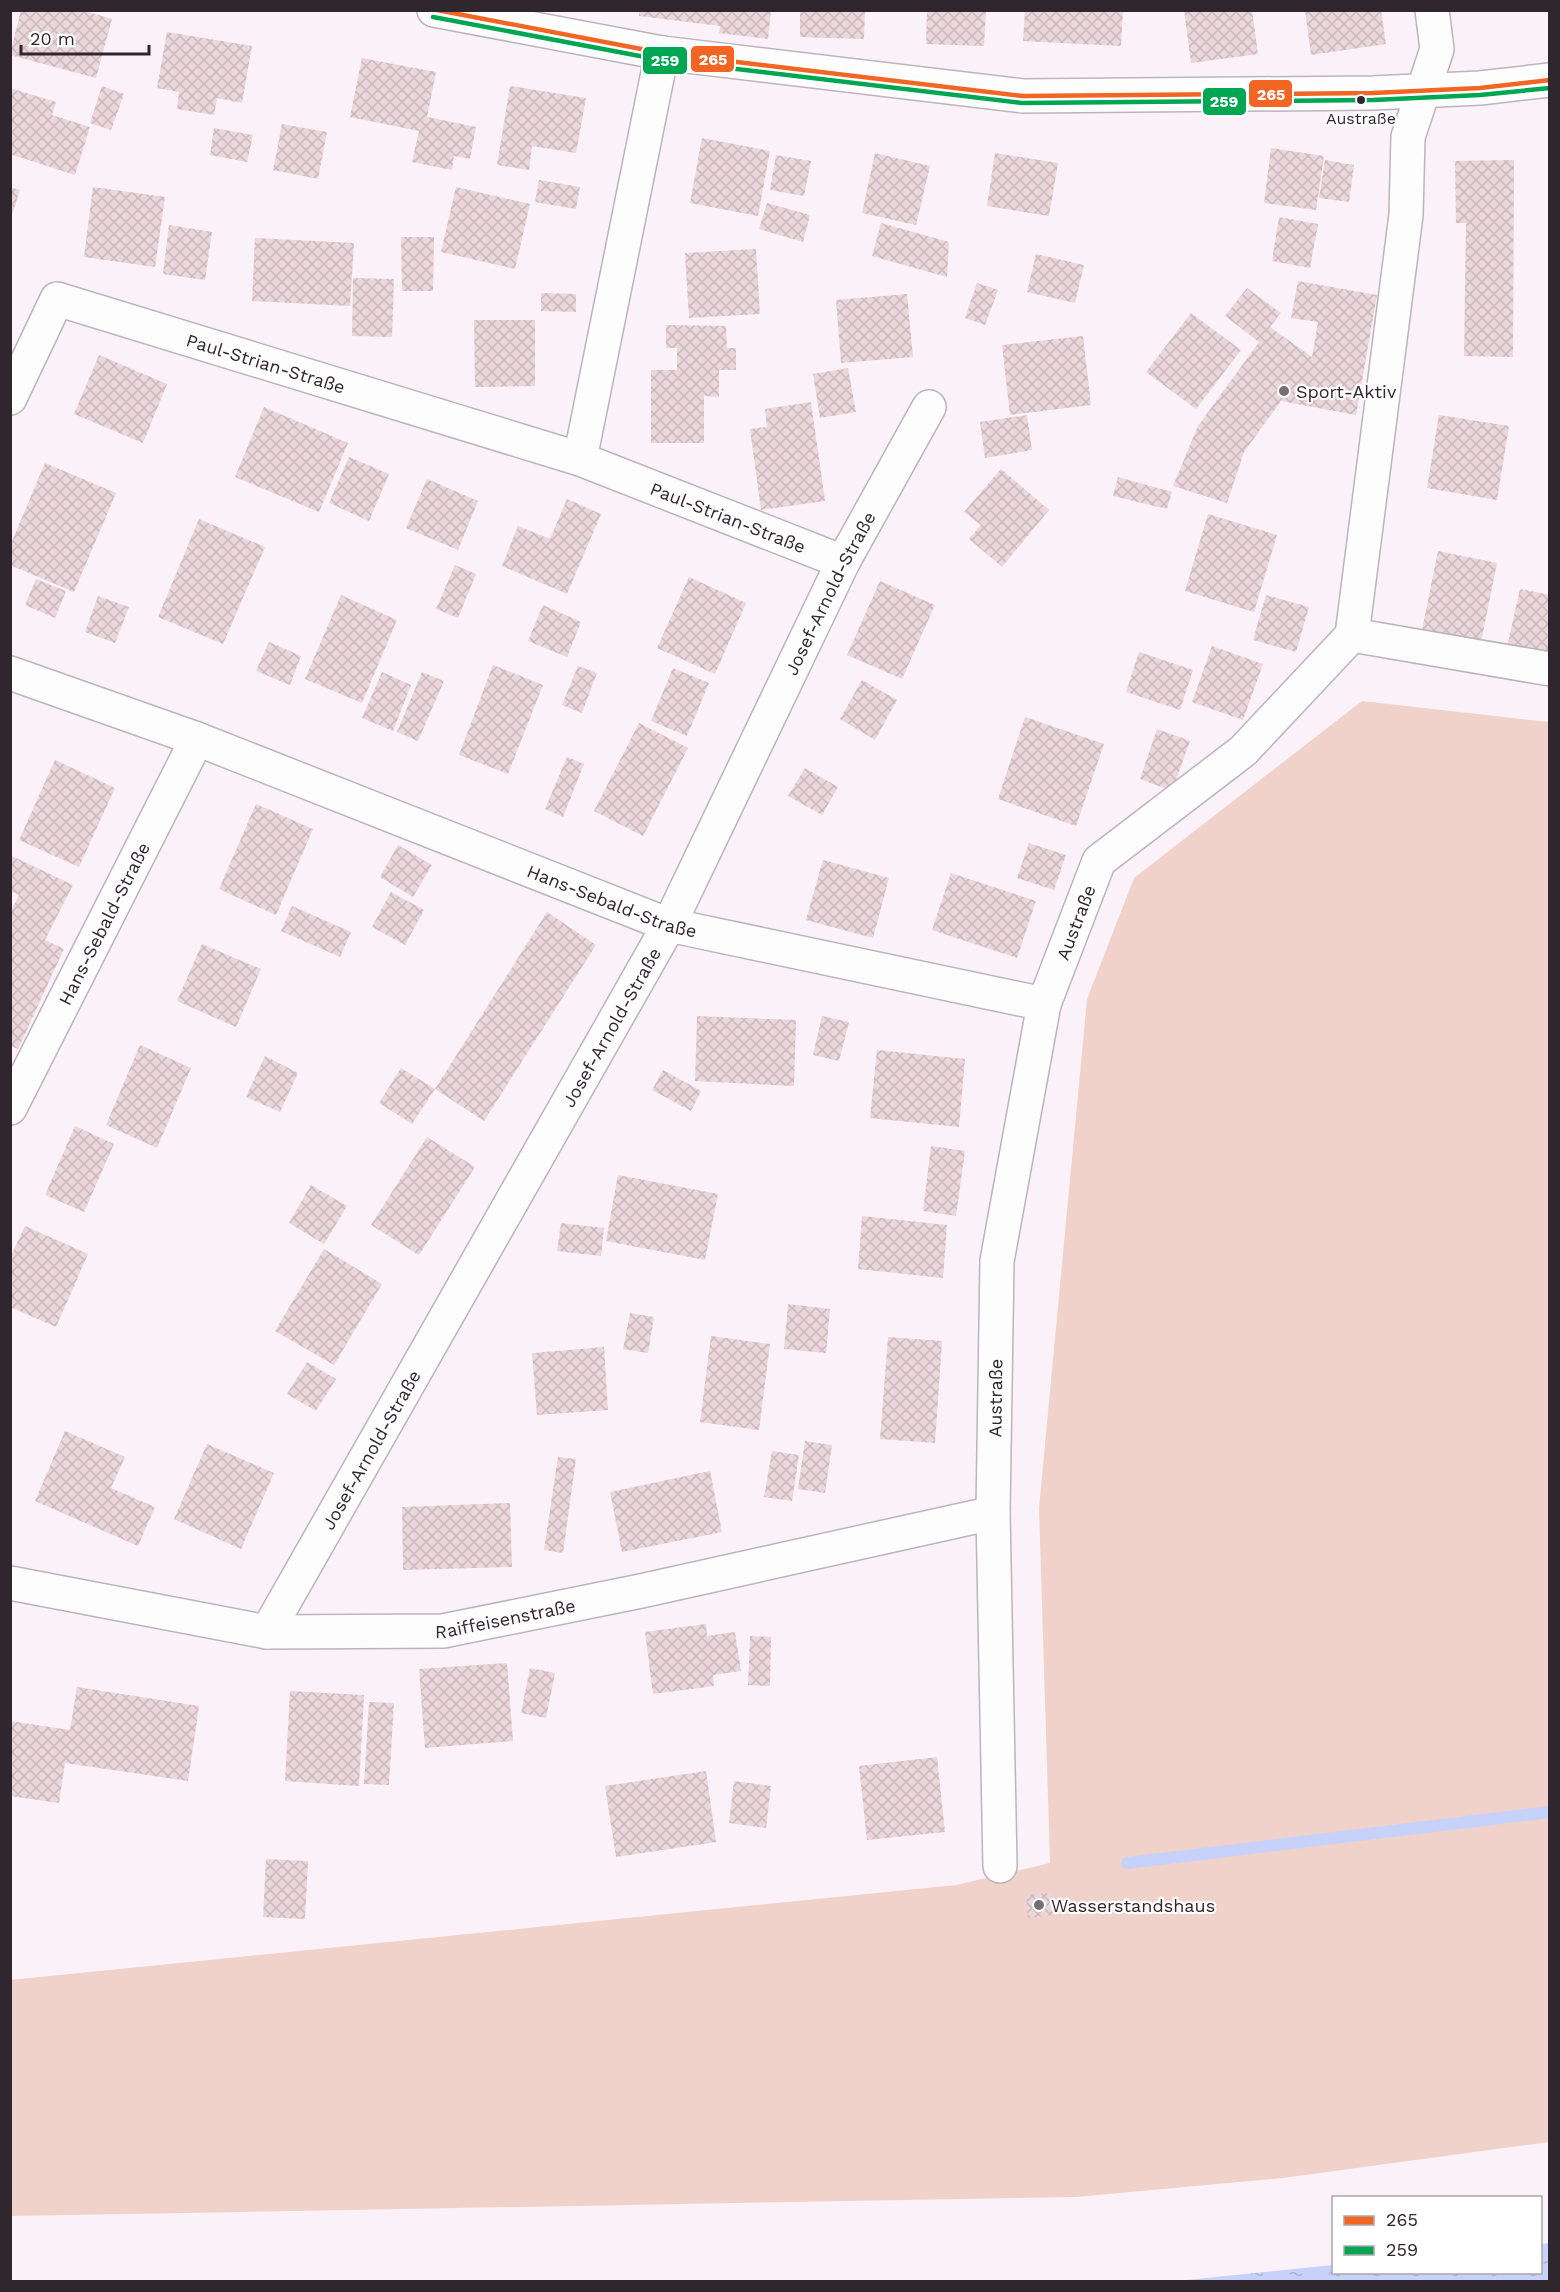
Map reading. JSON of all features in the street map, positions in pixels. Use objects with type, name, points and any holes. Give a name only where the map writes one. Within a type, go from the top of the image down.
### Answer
[{"type":"street","points":[[434,10],[662,53],[1023,96],[1424,92],[1550,80]]},
{"type":"street","points":[[1432,10],[1437,49],[1408,137],[1406,215],[1352,635],[1550,669]]},
{"type":"street","points":[[580,459],[662,53]]},
{"type":"street","name":"Paul-Strian-Straße","points":[[10,398],[57,299],[580,459],[843,562]]},
{"type":"street","name":"Josef-Arnold-Straße","points":[[267,1632],[669,925],[843,562],[929,407]]},
{"type":"street","name":"Austraße","points":[[1000,1866],[993,1512],[998,1261],[1044,1004],[1099,861],[1243,751],[1352,635]]},
{"type":"street","name":"Hans-Sebald-Straße","points":[[10,673],[196,739],[669,925],[1044,1004]]},
{"type":"street","name":"Hans-Sebald-Straße","points":[[10,1108],[196,739]]},
{"type":"street","name":"Raiffeisenstraße","points":[[10,1583],[267,1632],[443,1631],[641,1591],[993,1512]]},
{"type":"shaded area","points":[[1362,701],[1549,722],[1549,2142],[1283,2178],[1076,2197],[11,2216],[10,1980],[956,1885],[1050,1863],[1039,1508],[1087,999],[1134,878]]},
{"type":"water","points":[[1549,2243],[1549,2281],[1177,2281],[1332,2265],[1332,2274],[1542,2274],[1542,2244]]},
{"type":"building","points":[[21,10],[81,10],[112,19],[96,78],[10,55]]},
{"type":"building","points":[[639,10],[771,10],[768,39],[719,33],[720,26],[639,16]]},
{"type":"building","points":[[800,10],[865,10],[864,39],[800,37]]},
{"type":"building","points":[[927,10],[986,10],[984,46],[926,44]]},
{"type":"building","points":[[1025,10],[1123,10],[1121,46],[1023,41]]},
{"type":"building","points":[[1184,10],[1252,10],[1258,54],[1191,63]]},
{"type":"building","points":[[1305,10],[1381,10],[1386,44],[1311,55]]},
{"type":"building","points":[[167,32],[252,46],[242,103],[217,98],[214,115],[177,109],[179,92],[157,88]]},
{"type":"building","points":[[362,58],[436,72],[427,117],[476,127],[470,159],[454,156],[452,170],[412,162],[419,131],[350,117]]},
{"type":"building","points":[[102,86],[124,94],[111,130],[90,123]]},
{"type":"building","points":[[510,86],[586,98],[576,153],[532,146],[529,170],[497,165]]},
{"type":"building","points":[[10,88],[56,102],[52,115],[90,127],[75,175],[10,154]]},
{"type":"building","points":[[282,124],[327,132],[318,179],[273,170]]},
{"type":"building","points":[[214,128],[253,135],[247,162],[210,155]]},
{"type":"building","points":[[702,138],[770,151],[758,216],[690,203]]},
{"type":"building","points":[[1271,148],[1324,156],[1316,210],[1264,203]]},
{"type":"building","points":[[875,153],[930,166],[916,225],[862,213]]},
{"type":"building","points":[[995,153],[1058,163],[1049,216],[987,206]]},
{"type":"building","points":[[776,155],[811,161],[804,196],[770,190]]},
{"type":"building","points":[[1325,160],[1354,165],[1349,202],[1319,198]]},
{"type":"building","points":[[1514,160],[1513,357],[1464,356],[1466,223],[1456,223],[1455,161]]},
{"type":"building","points":[[539,180],[580,187],[576,209],[535,202]]},
{"type":"building","points":[[10,187],[20,190],[11,218],[10,218]]},
{"type":"building","points":[[93,187],[165,197],[155,267],[84,257]]},
{"type":"building","points":[[456,187],[530,204],[515,269],[441,252]]},
{"type":"building","points":[[767,203],[810,215],[803,242],[759,229]]},
{"type":"building","points":[[1279,217],[1318,224],[1310,268],[1272,261]]},
{"type":"building","points":[[881,223],[949,242],[947,277],[872,256]]},
{"type":"building","points":[[169,225],[212,232],[205,280],[163,274]]},
{"type":"building","points":[[401,237],[434,237],[433,291],[402,291]]},
{"type":"building","points":[[255,238],[354,243],[350,306],[252,301]]},
{"type":"building","points":[[756,249],[760,314],[689,318],[685,253]]},
{"type":"building","points":[[1036,254],[1084,265],[1075,303],[1027,292]]},
{"type":"building","points":[[353,278],[394,279],[392,337],[352,336]]},
{"type":"building","points":[[1298,281],[1377,295],[1356,415],[1281,401],[1244,452],[1227,503],[1173,486],[1198,426],[1259,342],[1225,316],[1247,288],[1281,313],[1270,327],[1312,357],[1318,322],[1291,318]]},
{"type":"building","points":[[977,283],[998,290],[985,325],[965,318]]},
{"type":"building","points":[[541,293],[576,294],[576,312],[541,311]]},
{"type":"building","points":[[907,294],[913,357],[841,363],[836,300]]},
{"type":"building","points":[[1191,313],[1241,350],[1196,409],[1146,372]]},
{"type":"building","points":[[474,320],[535,320],[535,386],[475,387]]},
{"type":"building","points":[[666,325],[726,326],[727,348],[736,348],[736,370],[719,370],[719,397],[704,396],[704,443],[651,443],[651,370],[677,370],[677,348],[666,348]]},
{"type":"building","points":[[1083,336],[1091,405],[1010,415],[1002,345]]},
{"type":"building","points":[[99,355],[167,384],[143,443],[74,414]]},
{"type":"building","points":[[848,368],[856,412],[820,418],[813,374]]},
{"type":"building","points":[[811,402],[825,501],[761,510],[750,429],[767,427],[765,409]]},
{"type":"building","points":[[264,407],[348,443],[319,512],[235,477]]},
{"type":"building","points":[[1027,415],[1032,450],[985,458],[980,422]]},
{"type":"building","points":[[1439,415],[1509,426],[1497,500],[1427,488]]},
{"type":"building","points":[[349,457],[389,474],[369,521],[329,503]]},
{"type":"building","points":[[45,463],[116,493],[74,592],[10,565],[10,546]]},
{"type":"building","points":[[1001,469],[1049,510],[1002,567],[969,539],[981,525],[964,512]]},
{"type":"building","points":[[1118,477],[1172,492],[1167,509],[1113,496]]},
{"type":"building","points":[[427,479],[478,501],[458,550],[406,528]]},
{"type":"building","points":[[567,499],[601,514],[567,594],[502,566],[518,526],[550,539]]},
{"type":"building","points":[[1208,514],[1277,535],[1254,612],[1185,591]]},
{"type":"building","points":[[199,519],[265,547],[223,644],[158,617]]},
{"type":"building","points":[[1438,551],[1497,563],[1481,642],[1422,630]]},
{"type":"building","points":[[455,565],[476,574],[458,618],[436,609]]},
{"type":"building","points":[[689,577],[746,603],[715,674],[657,648]]},
{"type":"building","points":[[36,579],[66,591],[55,618],[25,605]]},
{"type":"building","points":[[880,581],[935,605],[902,679],[847,655]]},
{"type":"building","points":[[1520,589],[1550,595],[1550,657],[1507,647]]},
{"type":"building","points":[[341,595],[397,620],[362,703],[305,679]]},
{"type":"building","points":[[1266,595],[1309,607],[1296,652],[1253,640]]},
{"type":"building","points":[[98,596],[129,607],[115,643],[85,632]]},
{"type":"building","points":[[543,605],[581,622],[567,657],[528,641]]},
{"type":"building","points":[[269,642],[301,656],[290,685],[256,671]]},
{"type":"building","points":[[1212,646],[1263,664],[1243,720],[1192,702]]},
{"type":"building","points":[[1139,652],[1193,670],[1180,710],[1126,692]]},
{"type":"building","points":[[493,665],[543,685],[508,774],[459,755]]},
{"type":"building","points":[[578,666],[597,673],[582,713],[562,705]]},
{"type":"building","points":[[673,668],[709,683],[687,736],[651,721]]},
{"type":"building","points":[[382,672],[411,685],[393,731],[362,718]]},
{"type":"building","points":[[422,672],[444,681],[418,741],[397,732]]},
{"type":"building","points":[[862,680],[897,700],[875,740],[840,719]]},
{"type":"building","points":[[1025,717],[1104,744],[1076,826],[998,799]]},
{"type":"building","points":[[639,723],[688,748],[643,836],[594,811]]},
{"type":"building","points":[[1157,729],[1190,741],[1172,791],[1140,779]]},
{"type":"building","points":[[567,757],[584,764],[563,817],[545,809]]},
{"type":"building","points":[[55,760],[115,788],[79,867],[19,840]]},
{"type":"building","points":[[805,768],[838,787],[822,815],[788,796]]},
{"type":"building","points":[[256,804],[313,829],[276,915],[219,889]]},
{"type":"building","points":[[1029,843],[1066,855],[1054,890],[1017,878]]},
{"type":"building","points":[[398,845],[432,865],[413,897],[380,877]]},
{"type":"building","points":[[10,855],[73,885],[45,940],[64,949],[18,1049],[10,1046],[10,913],[19,895],[10,891]]},
{"type":"building","points":[[823,860],[889,878],[873,938],[806,920]]},
{"type":"building","points":[[951,873],[1036,901],[1017,958],[932,930]]},
{"type":"building","points":[[391,892],[424,910],[405,945],[372,927]]},
{"type":"building","points":[[292,906],[351,932],[340,957],[281,931]]},
{"type":"building","points":[[547,912],[596,945],[484,1121],[435,1089]]},
{"type":"building","points":[[202,944],[261,969],[236,1027],[177,1001]]},
{"type":"building","points":[[697,1016],[796,1020],[794,1086],[695,1081]]},
{"type":"building","points":[[822,1016],[849,1022],[839,1061],[813,1055]]},
{"type":"building","points":[[140,1045],[191,1068],[157,1148],[106,1125]]},
{"type":"building","points":[[877,1050],[965,1059],[959,1127],[870,1118]]},
{"type":"building","points":[[265,1056],[298,1073],[280,1112],[246,1097]]},
{"type":"building","points":[[401,1068],[435,1089],[412,1124],[379,1103]]},
{"type":"building","points":[[663,1070],[701,1091],[691,1111],[652,1090]]},
{"type":"building","points":[[75,1126],[114,1144],[84,1212],[45,1195]]},
{"type":"building","points":[[427,1137],[475,1167],[419,1255],[371,1225]]},
{"type":"building","points":[[931,1146],[965,1151],[956,1216],[923,1211]]},
{"type":"building","points":[[618,1175],[718,1194],[705,1260],[606,1241]]},
{"type":"building","points":[[311,1185],[347,1206],[324,1244],[289,1223]]},
{"type":"building","points":[[862,1216],[947,1225],[943,1278],[858,1269]]},
{"type":"building","points":[[561,1223],[604,1228],[601,1256],[557,1251]]},
{"type":"building","points":[[25,1226],[88,1254],[56,1327],[10,1307],[10,1258]]},
{"type":"building","points":[[324,1249],[382,1284],[334,1365],[275,1331]]},
{"type":"building","points":[[788,1304],[830,1309],[826,1353],[784,1349]]},
{"type":"building","points":[[630,1313],[654,1317],[648,1353],[623,1349]]},
{"type":"building","points":[[711,1336],[770,1344],[759,1430],[700,1422]]},
{"type":"building","points":[[888,1337],[942,1341],[935,1443],[880,1439]]},
{"type":"building","points":[[604,1347],[608,1410],[537,1415],[532,1353]]},
{"type":"building","points":[[307,1362],[336,1379],[316,1411],[287,1394]]},
{"type":"building","points":[[65,1431],[125,1457],[111,1488],[155,1507],[138,1546],[35,1501]]},
{"type":"building","points":[[805,1441],[832,1445],[825,1493],[798,1489]]},
{"type":"building","points":[[207,1444],[274,1473],[241,1549],[174,1519]]},
{"type":"building","points":[[772,1451],[799,1455],[792,1501],[764,1497]]},
{"type":"building","points":[[558,1457],[576,1459],[563,1553],[544,1550]]},
{"type":"building","points":[[710,1471],[722,1532],[622,1552],[610,1492]]},
{"type":"building","points":[[510,1503],[512,1567],[403,1570],[402,1507]]},
{"type":"building","points":[[706,1624],[707,1636],[735,1632],[741,1671],[713,1675],[714,1686],[653,1694],[645,1632]]},
{"type":"building","points":[[750,1636],[771,1637],[770,1686],[748,1685]]},
{"type":"building","points":[[507,1663],[513,1741],[425,1748],[419,1669]]},
{"type":"building","points":[[530,1668],[555,1673],[546,1718],[521,1713]]},
{"type":"building","points":[[77,1687],[199,1706],[188,1781],[65,1763],[59,1803],[10,1796],[10,1721],[70,1730]]},
{"type":"building","points":[[290,1691],[364,1695],[359,1786],[285,1781]]},
{"type":"building","points":[[369,1702],[394,1703],[389,1785],[364,1784]]},
{"type":"building","points":[[937,1757],[945,1832],[867,1840],[859,1766]]},
{"type":"building","points":[[706,1771],[716,1842],[616,1857],[605,1786]]},
{"type":"building","points":[[734,1781],[771,1786],[766,1828],[729,1823]]},
{"type":"building","points":[[266,1859],[308,1861],[305,1919],[263,1917]]},
{"type":"building","name":"Wasserstandshaus","points":[[1050,1893],[1053,1915],[1028,1918],[1026,1895]]},
{"type":"waterway","points":[[1127,1863],[1550,1812]]},
{"type":"transit line","name":"265","points":[[437,10],[662,53],[1023,96],[1373,93],[1480,88],[1550,80]]},
{"type":"transit line","name":"259","points":[[433,17],[661,60],[1022,103],[1373,100],[1480,95],[1550,88]]},
{"type":"place","name":"Austraße","points":[[1361,100]]},
{"type":"place","name":"Sport-Aktiv","points":[[1284,391]]},
{"type":"place","name":"Wasserstandshaus","points":[[1039,1905]]}]
